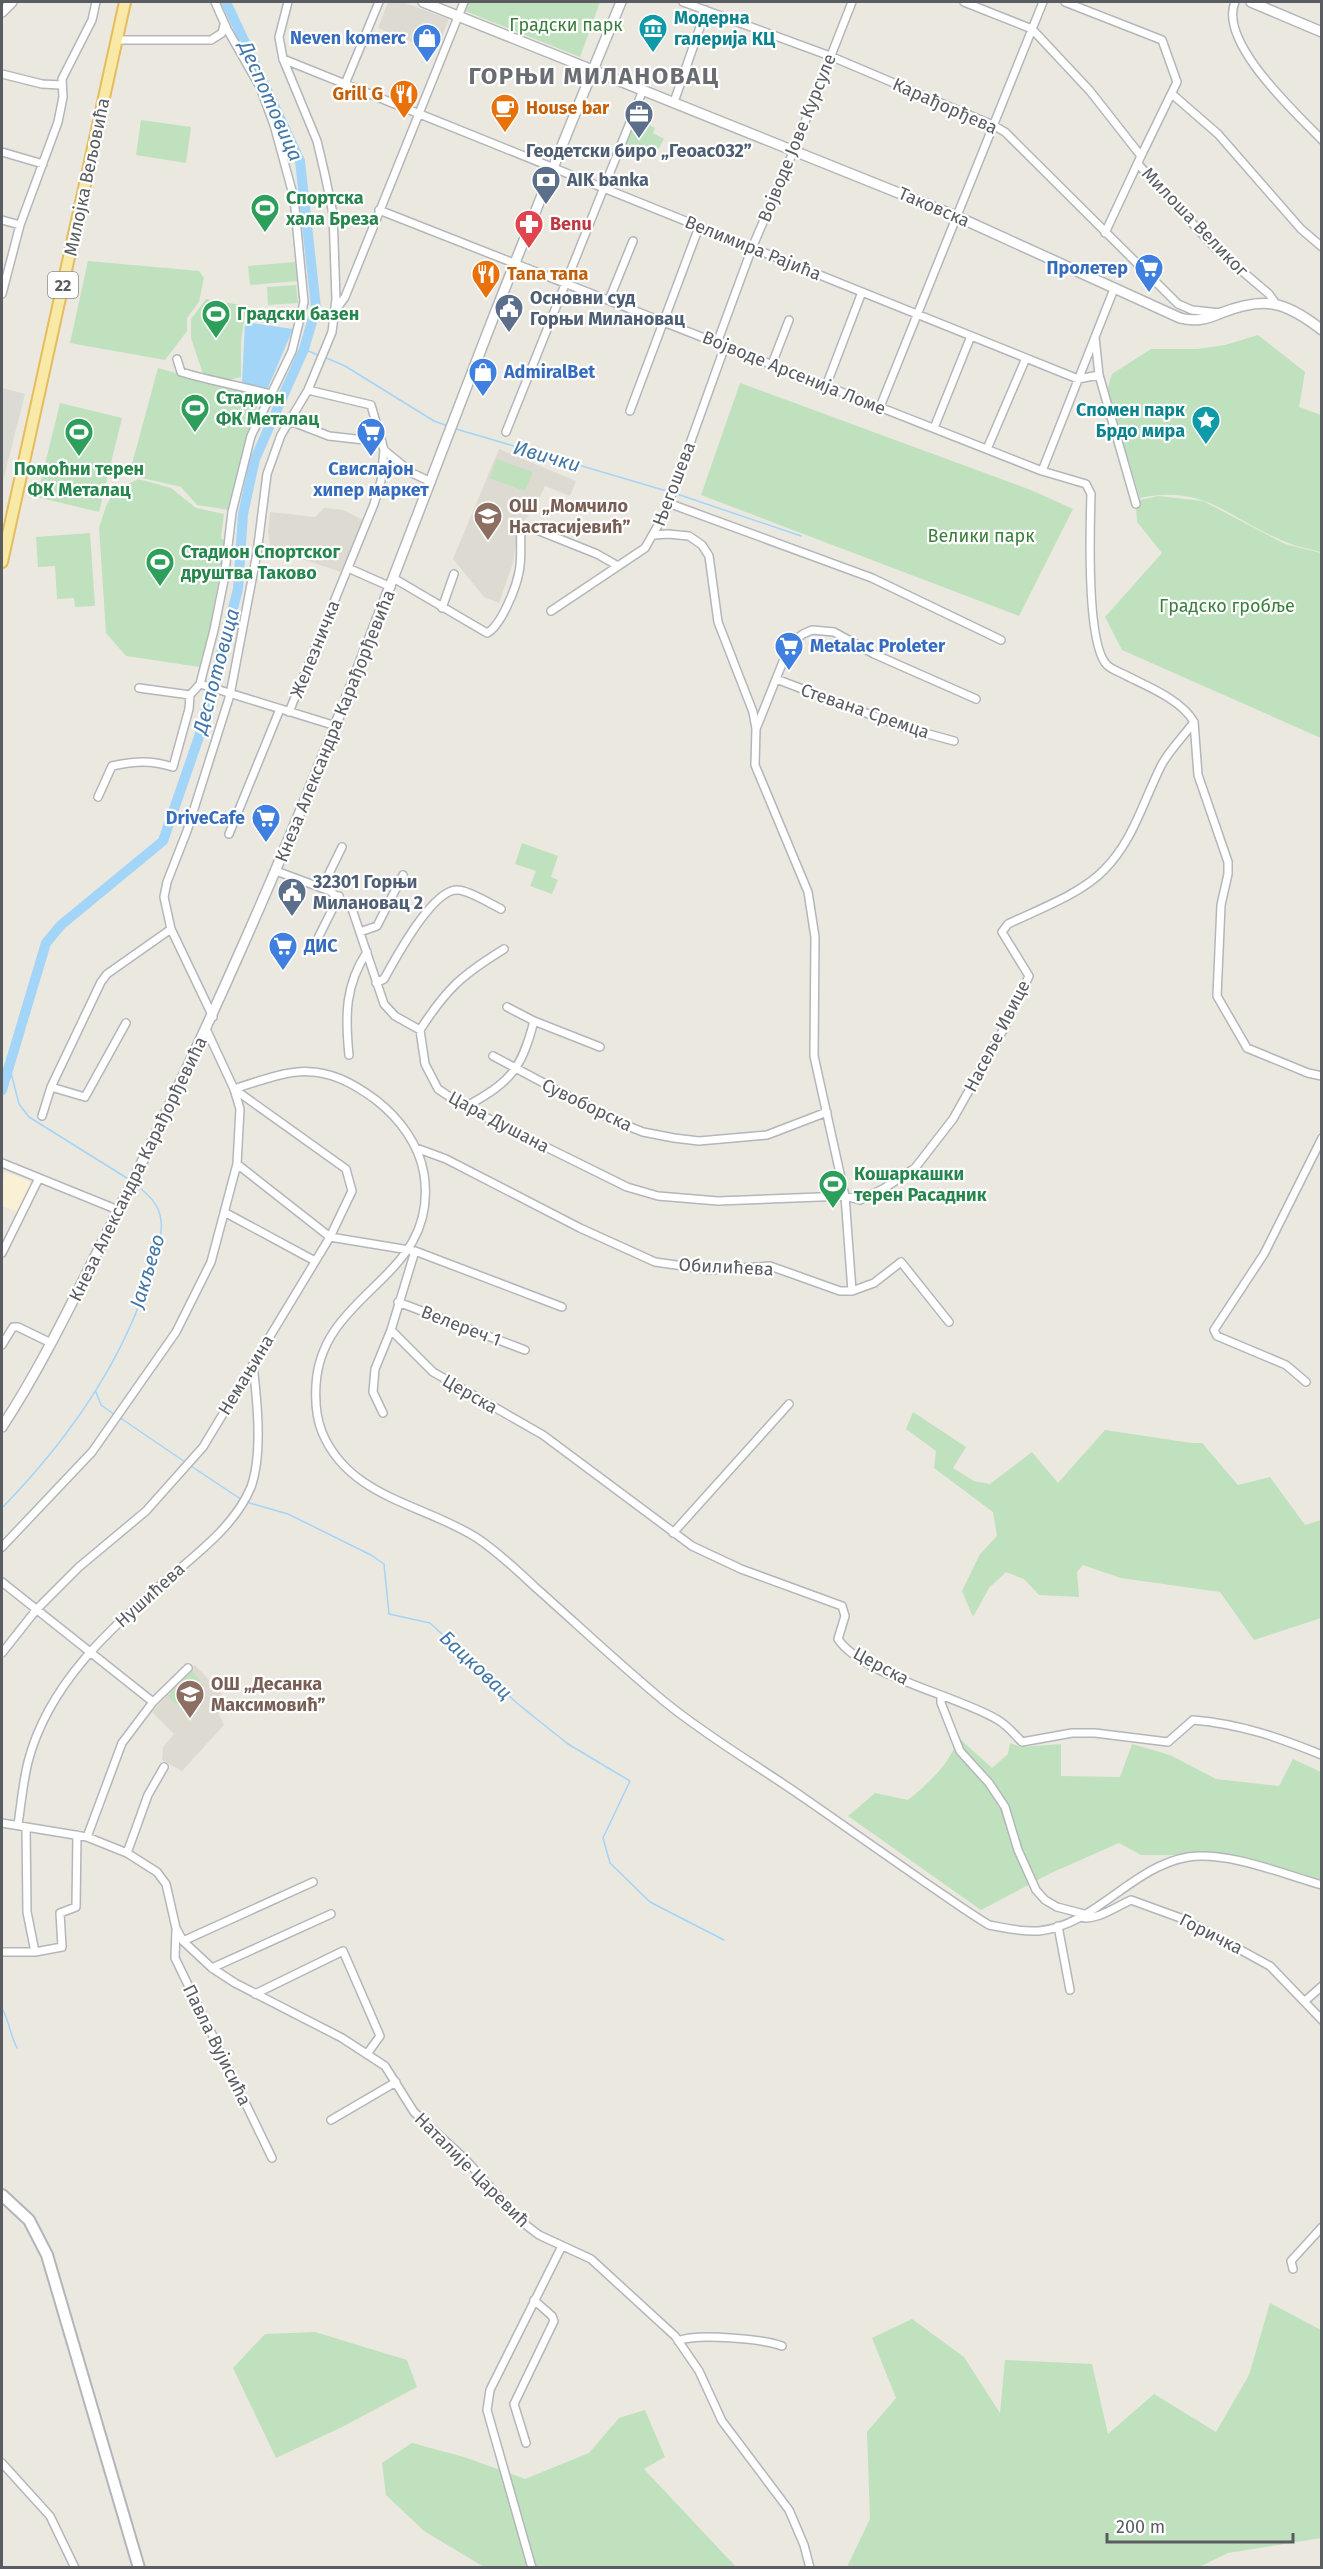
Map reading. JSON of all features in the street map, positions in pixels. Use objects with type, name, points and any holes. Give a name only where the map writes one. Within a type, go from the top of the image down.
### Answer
[{"type":"main road","name":"Милојка Вељовића","points":[[2,562],[125,2]]},
{"type":"main road","points":[[122,20],[133,2]]},
{"type":"main road","points":[[2,2195],[29,2220],[47,2255],[139,2568]]},
{"type":"street","points":[[2,12],[12,2]]},
{"type":"street","points":[[2,294],[20,225],[44,164],[62,106],[62,79],[92,20],[96,2]]},
{"type":"street","points":[[98,797],[112,766],[152,761],[173,767],[189,709],[190,695],[202,685],[224,580],[232,512],[251,436],[292,351],[304,302],[294,198],[268,106],[249,66],[224,25],[215,2]]},
{"type":"street","points":[[213,1017],[171,929],[164,897],[167,882],[187,831],[226,693],[257,553],[267,474],[281,435],[308,390],[324,353],[332,332],[335,311],[333,214],[326,176],[317,141],[283,59],[279,37],[288,2]]},
{"type":"street","points":[[345,84],[378,2]]},
{"type":"street","name":"Таковска","points":[[423,2],[956,216],[1185,320],[1202,320],[1256,302],[1276,304]]},
{"type":"street","points":[[335,311],[345,297],[464,2]]},
{"type":"street","name":"Кнеза Александра Карађорђевића","points":[[2,1427],[51,1343],[207,1031],[336,726],[515,263],[621,2]]},
{"type":"street","name":"Карађорђева","points":[[683,2],[830,56],[993,125],[1005,132],[1181,306],[1197,311],[1222,313]]},
{"type":"street","name":"Војводе Јове Курсуле","points":[[721,344],[752,248],[794,150],[852,2]]},
{"type":"street","name":"Милоша Великог","points":[[964,2],[1032,29],[1090,91],[1141,156],[1138,164],[1216,249],[1269,294],[1276,304]]},
{"type":"street","points":[[880,407],[1043,2]]},
{"type":"street","points":[[1065,2],[1162,40],[1177,82],[1141,156]]},
{"type":"street","points":[[1235,2],[1232,9],[1234,22],[1252,64],[1322,140]]},
{"type":"street","points":[[1251,2],[1322,32]]},
{"type":"street","points":[[674,102],[706,10]]},
{"type":"street","points":[[117,40],[211,39],[222,33],[224,25]]},
{"type":"street","name":"Велимира Рајића","points":[[283,59],[1078,379]]},
{"type":"street","points":[[2,74],[42,84],[62,85]]},
{"type":"street","points":[[506,432],[643,90]]},
{"type":"street","points":[[1172,94],[1218,134],[1301,229],[1322,247]]},
{"type":"street","points":[[2,152],[44,164]]},
{"type":"street","points":[[1105,233],[1138,164]]},
{"type":"street","name":"Војводе Арсенија Ломе","points":[[379,210],[1042,471],[1086,484],[1091,494],[1089,570],[1100,652],[1107,666],[1168,698],[1190,715],[1194,722]]},
{"type":"street","points":[[2,220],[20,225]]},
{"type":"street","points":[[630,411],[699,227]]},
{"type":"street","points":[[609,300],[633,241]]},
{"type":"street","points":[[1042,471],[1114,289]]},
{"type":"street","points":[[826,386],[862,292]]},
{"type":"street","points":[[1276,304],[1296,312],[1322,330]]},
{"type":"street","points":[[772,364],[789,320]]},
{"type":"street","points":[[1095,334],[1099,375],[1136,504]]},
{"type":"street","points":[[934,428],[971,336]]},
{"type":"street","name":"Његошева","points":[[551,611],[645,548],[654,535],[675,488],[721,344]]},
{"type":"street","points":[[987,449],[1026,358]]},
{"type":"street","points":[[177,359],[181,372],[227,386],[239,386],[271,394]]},
{"type":"street","points":[[1078,379],[1099,375]]},
{"type":"street","points":[[308,390],[371,405],[383,446],[412,473],[431,482]]},
{"type":"street","points":[[290,422],[329,436],[383,446]]},
{"type":"street","name":"Железничка","points":[[289,712],[375,504],[381,482],[383,446]]},
{"type":"street","points":[[669,500],[872,578],[1001,640]]},
{"type":"street","points":[[348,568],[393,583],[487,633],[491,631],[506,606],[515,586],[520,572],[521,530],[527,526],[597,554],[618,566]]},
{"type":"street","points":[[654,535],[689,536],[702,545],[709,556],[718,621],[753,712],[756,729],[755,765],[808,892],[815,937],[814,1056],[845,1196],[852,1291],[874,1282],[901,1262],[949,1322]]},
{"type":"street","points":[[442,608],[454,574]]},
{"type":"street","points":[[756,729],[790,644],[803,634],[825,630],[834,632],[874,654],[976,699]]},
{"type":"street","name":"Стевана Сремца","points":[[776,679],[903,727],[954,741]]},
{"type":"street","points":[[202,685],[336,726]]},
{"type":"street","points":[[139,688],[190,695]]},
{"type":"street","points":[[229,834],[280,709]]},
{"type":"street","points":[[1194,722],[1198,775],[1228,862],[1228,874],[1221,905],[1217,996],[1247,1048],[1308,1073],[1322,1076]]},
{"type":"street","name":"Насеље Ивице","points":[[845,1196],[860,1200],[883,1189],[915,1168],[953,1119],[1007,1023],[1029,976],[1002,932],[1008,924],[1084,885],[1102,872],[1119,852],[1139,819],[1162,764],[1194,722]]},
{"type":"street","points":[[322,888],[342,847]]},
{"type":"street","points":[[276,871],[339,896],[352,909],[387,1009],[406,1024],[420,1030],[439,1000],[450,988],[504,949]]},
{"type":"street","points":[[360,932],[377,926],[403,875]]},
{"type":"street","points":[[376,983],[384,979],[427,913],[448,892],[459,890],[501,909]]},
{"type":"street","points":[[313,948],[339,896]]},
{"type":"street","points":[[42,1116],[51,1087],[101,982],[107,974],[171,929]]},
{"type":"street","points":[[349,1055],[346,1004],[353,978],[367,952]]},
{"type":"street","points":[[507,1007],[534,1021],[600,1047]]},
{"type":"street","points":[[465,1107],[492,1092],[517,1069],[526,1050],[534,1021]]},
{"type":"street","points":[[51,1087],[85,1097],[126,1023]]},
{"type":"street","name":"Цара Душана","points":[[420,1030],[425,1065],[438,1089],[465,1107],[627,1187],[658,1196],[718,1201],[845,1196]]},
{"type":"street","points":[[2,1547],[92,1452],[176,1332],[212,1262],[237,1164],[240,1109],[234,1089],[207,1031]]},
{"type":"street","name":"Сувоборска","points":[[493,1056],[613,1120],[643,1132],[674,1138],[699,1141],[767,1135],[827,1112]]},
{"type":"street","points":[[234,1089],[290,1071],[308,1070],[347,1082],[372,1097],[390,1112],[416,1148],[424,1170],[426,1192],[424,1216],[412,1250],[391,1330],[375,1369],[373,1392],[383,1413]]},
{"type":"street","name":"Немањина","points":[[2,1653],[36,1610],[79,1567],[146,1511],[203,1447],[330,1237],[352,1191],[346,1169],[234,1089]]},
{"type":"street","points":[[1306,1382],[1286,1365],[1217,1336],[1214,1330],[1264,1254],[1322,1138]]},
{"type":"street","name":"Обилићева","points":[[416,1148],[446,1159],[580,1228],[655,1262],[711,1270],[770,1266],[840,1291],[852,1291]]},
{"type":"street","points":[[2,1163],[118,1210]]},
{"type":"street","points":[[237,1164],[330,1237],[412,1250],[562,1307]]},
{"type":"street","points":[[2,1253],[39,1178]]},
{"type":"street","points":[[226,1213],[315,1261]]},
{"type":"street","points":[[412,1250],[343,1317],[331,1333],[321,1353],[317,1372],[316,1414],[320,1429],[337,1460],[362,1482],[379,1492],[480,1540],[666,1703],[989,1925],[1022,1931],[1038,1931],[1058,1926],[1082,1916],[1154,1867],[1190,1857],[1236,1861],[1322,1885]]},
{"type":"street","name":"Велереч 1","points":[[398,1302],[525,1350]]},
{"type":"street","points":[[2,1346],[13,1328],[18,1327],[51,1343]]},
{"type":"street","name":"Церска","points":[[391,1330],[432,1372],[543,1436],[674,1533],[711,1557],[842,1606],[845,1616],[838,1639],[869,1663],[999,1720],[1022,1742],[1072,1733],[1095,1733],[1167,1742],[1193,1720],[1266,1732],[1322,1755]]},
{"type":"street","name":"Нушићева","points":[[35,1952],[27,1912],[22,1826],[28,1761],[51,1704],[88,1653],[130,1611],[239,1512],[252,1484],[256,1456],[256,1394],[253,1364]]},
{"type":"street","points":[[674,1533],[789,1404]]},
{"type":"street","points":[[2,1582],[88,1653],[153,1702]]},
{"type":"street","points":[[87,1837],[122,1743],[153,1702],[188,1668]]},
{"type":"street","points":[[941,1696],[941,1703],[960,1751],[990,1783],[1005,1807],[1018,1850],[1036,1890],[1045,1900],[1057,1907],[1082,1916]]},
{"type":"street","points":[[127,1854],[148,1795],[164,1767]]},
{"type":"street","name":"Наталије Царевић","points":[[2,1823],[87,1837],[127,1854],[157,1872],[166,1884],[176,1928],[183,1941],[212,1968],[255,1994],[342,2038],[385,2066],[414,2112],[466,2160],[522,2222],[539,2235],[591,2259],[678,2341],[699,2371],[722,2421],[789,2510],[804,2545],[810,2568]]},
{"type":"street","points":[[2,1952],[35,1952],[62,1947],[60,1913],[76,1907],[77,1835]]},
{"type":"street","points":[[183,1941],[313,1882]]},
{"type":"street","name":"Горичка","points":[[1082,1916],[1086,1919],[1093,1917],[1131,1900],[1186,1920],[1270,1966],[1322,2020]]},
{"type":"street","points":[[212,1968],[331,1914]]},
{"type":"street","points":[[1058,1926],[1070,1990]]},
{"type":"street","name":"Павла Вујисића","points":[[176,1928],[175,1958],[272,2158]]},
{"type":"street","points":[[255,1994],[343,1952],[380,2036],[367,2054]]},
{"type":"street","points":[[1305,2001],[1322,1986]]},
{"type":"street","points":[[331,2120],[396,2082]]},
{"type":"street","points":[[1293,2269],[1292,2261],[1322,2227]]},
{"type":"street","points":[[532,2568],[488,2410],[490,2390],[561,2246]]},
{"type":"street","points":[[526,2444],[514,2404],[554,2321],[552,2316],[534,2300]]},
{"type":"street","points":[[678,2341],[700,2337],[767,2342],[782,2346]]},
{"type":"street","points":[[2,2463],[50,2516],[75,2568]]},
{"type":"shaded area","points":[[388,2],[403,2],[449,19],[436,52],[378,28]]},
{"type":"shaded area","points":[[2,388],[25,394],[2,485]]},
{"type":"shaded area","name":"ОШ „Момчило Настасијевић”","points":[[499,449],[576,481],[570,496],[545,486],[535,507],[519,524],[513,563],[499,603],[484,597],[453,559]]},
{"type":"shaded area","points":[[324,508],[343,510],[363,520],[341,572],[271,549],[268,532],[270,512],[315,517]]},
{"type":"shaded area","points":[[5,1172],[29,1181],[31,1186],[18,1212],[2,1206]]},
{"type":"shaded area","name":"ОШ „Десанка Максимовић”","points":[[195,1665],[222,1694],[216,1708],[224,1725],[182,1771],[162,1760],[163,1747],[174,1734],[152,1712]]},
{"type":"green space","name":"Градски парк","points":[[468,2],[600,2],[580,57],[465,11]]},
{"type":"green space","points":[[636,119],[655,128],[653,133],[664,139],[656,153],[624,144]]},
{"type":"green space","points":[[141,120],[191,127],[186,163],[136,155]]},
{"type":"green space","points":[[88,261],[199,271],[204,278],[199,302],[187,318],[187,331],[165,360],[70,343]]},
{"type":"green space","points":[[295,262],[297,281],[250,285],[248,266]]},
{"type":"green space","points":[[296,285],[298,303],[268,305],[267,287]]},
{"type":"green space","name":"Градски базен","points":[[206,299],[246,306],[241,341],[241,377],[221,382],[204,377],[191,338],[191,319]]},
{"type":"green space","name":"Спомен парк Брдо мира","points":[[1258,335],[1305,372],[1299,407],[1321,415],[1321,552],[1286,542],[1201,500],[1163,495],[1140,498],[1107,390],[1112,374],[1151,349],[1197,349],[1225,345]]},
{"type":"green space","name":"Стадион ФК Металац","points":[[158,368],[234,389],[238,386],[261,393],[229,510],[197,505],[181,487],[129,475]]},
{"type":"green space","name":"Велики парк","points":[[740,383],[1031,490],[1073,509],[1019,616],[701,495]]},
{"type":"green space","name":"Помоћни терен ФК Металац","points":[[60,403],[122,418],[99,512],[37,497]]},
{"type":"green space","points":[[497,459],[533,472],[525,491],[490,478]]},
{"type":"green space","name":"Стадион Спортског друштва Таково","points":[[138,479],[171,488],[196,508],[224,514],[221,538],[225,541],[207,648],[200,667],[126,656],[106,633],[99,528],[106,506],[114,492]]},
{"type":"green space","name":"Градско гробље","points":[[1158,496],[1203,501],[1285,544],[1321,553],[1321,738],[1122,650],[1105,617],[1162,553],[1137,522],[1136,504],[1140,500]]},
{"type":"green space","points":[[90,533],[95,606],[75,607],[74,598],[57,599],[55,566],[38,567],[36,537]]},
{"type":"green space","points":[[522,843],[558,856],[551,877],[546,875],[558,880],[552,894],[530,886],[536,871],[515,864]]},
{"type":"green space","points":[[913,1412],[966,1447],[953,1468],[974,1481],[990,1484],[1032,1452],[1058,1483],[1105,1430],[1202,1443],[1238,1485],[1270,1477],[1305,1525],[1321,1520],[1321,1618],[1254,1640],[1220,1592],[1121,1578],[1083,1565],[1077,1572],[1079,1597],[1039,1595],[1024,1579],[1006,1572],[989,1588],[973,1617],[962,1591],[980,1554],[997,1536],[993,1512],[934,1468],[936,1451],[906,1429]]},
{"type":"green space","points":[[192,1671],[200,1680],[176,1705],[168,1696]]},
{"type":"green space","points":[[959,1738],[992,1768],[1008,1754],[1010,1743],[1021,1747],[1061,1744],[1061,1776],[1120,1777],[1132,1744],[1170,1755],[1216,1779],[1279,1786],[1293,1759],[1321,1772],[1321,1884],[1214,1855],[1141,1855],[1119,1843],[1051,1873],[981,1910],[848,1816],[875,1793],[908,1800],[938,1773]]},
{"type":"green space","points":[[1270,2303],[1321,2330],[1321,2538],[1228,2553],[1199,2567],[847,2567],[870,2519],[867,2432],[896,2398],[872,2338],[912,2319],[964,2357],[1000,2413],[1005,2360],[1092,2364],[1108,2434],[1154,2394],[1216,2432],[1249,2375]]},
{"type":"green space","points":[[315,2332],[407,2360],[417,2387],[342,2427],[276,2458],[233,2368],[265,2334]]},
{"type":"green space","points":[[645,2410],[665,2457],[644,2469],[737,2568],[484,2567],[424,2531],[386,2495],[382,2463],[412,2443],[464,2457],[525,2479],[589,2453],[619,2418]]},
{"type":"water","points":[[245,322],[293,329],[267,390],[242,382]]},
{"type":"waterway","name":"Деспотовица","points":[[2,1090],[46,943],[61,925],[163,841],[202,728],[238,589],[243,514],[255,459],[304,349],[316,308],[300,161],[226,2]]},
{"type":"waterway","name":"Ивички","points":[[304,349],[320,356]]},
{"type":"waterway","name":"Ивички","points":[[324,357],[345,366],[434,421],[448,426]]},
{"type":"waterway","name":"Ивички","points":[[456,429],[670,492]]},
{"type":"waterway","name":"Ивички","points":[[674,493],[801,536]]},
{"type":"waterway","name":"Јакљево","points":[[9,1065],[19,1104],[29,1117],[130,1180]]},
{"type":"waterway","name":"Јакљево","points":[[2,1508],[49,1455],[91,1398],[126,1336],[140,1304],[157,1252],[161,1227],[156,1205],[136,1185]]},
{"type":"waterway","name":"Бацковац","points":[[96,1392],[101,1405],[115,1415]]},
{"type":"waterway","name":"Бацковац","points":[[119,1417],[185,1462]]},
{"type":"waterway","name":"Бацковац","points":[[191,1466],[242,1500]]},
{"type":"waterway","name":"Бацковац","points":[[246,1502],[288,1514],[371,1555],[384,1564],[389,1614],[430,1623],[518,1704],[568,1744],[630,1781],[603,1838],[610,1863],[650,1902],[724,1940]]},
{"type":"waterway","name":"Јакљево","points":[[2,2008],[17,2048]]},
{"type":"place","name":"Модерна галерија КЦ","points":[[653,54]]},
{"type":"place","name":"Neven komerc","points":[[427,64]]},
{"type":"place","name":"Grill G","points":[[404,120]]},
{"type":"place","name":"House bar","points":[[505,134]]},
{"type":"place","name":"Геодетски биро „Геоас032”","points":[[639,140]]},
{"type":"place","name":"AIK banka","points":[[546,206]]},
{"type":"place","name":"Спортска хала Бреза","points":[[265,234]]},
{"type":"place","name":"Benu","points":[[529,250]]},
{"type":"place","name":"Пролетер","points":[[1149,294]]},
{"type":"place","name":"Тапа тапа","points":[[486,300]]},
{"type":"place","name":"Основни суд Горњи Милановац","points":[[509,334]]},
{"type":"place","name":"Градски базен","points":[[216,340]]},
{"type":"place","name":"AdmiralBet","points":[[483,398]]},
{"type":"place","name":"Стадион ФК Металац","points":[[195,434]]},
{"type":"place","name":"Спомен парк Брдо мира","points":[[1206,446]]},
{"type":"place","name":"Помоћни терен ФК Металац","points":[[79,458]]},
{"type":"place","name":"Свислајон хипер маркет","points":[[371,458]]},
{"type":"place","name":"ОШ „Момчило Настасијевић”","points":[[488,542]]},
{"type":"place","name":"Стадион Спортског друштва Таково","points":[[160,588]]},
{"type":"place","name":"Metalac Proleter","points":[[789,672]]},
{"type":"place","name":"DriveCafe","points":[[266,844]]},
{"type":"place","name":"32301 Горњи Милановац 2","points":[[292,918]]},
{"type":"place","name":"ДИС","points":[[283,972]]},
{"type":"place","name":"Кошаркашки терен Расадник","points":[[833,1210]]},
{"type":"place","name":"ОШ „Десанка Максимовић”","points":[[190,1720]]},
{"type":"district","name":"ГОРЊИ МИЛАНОВАЦ","points":[[594,76]]}]
